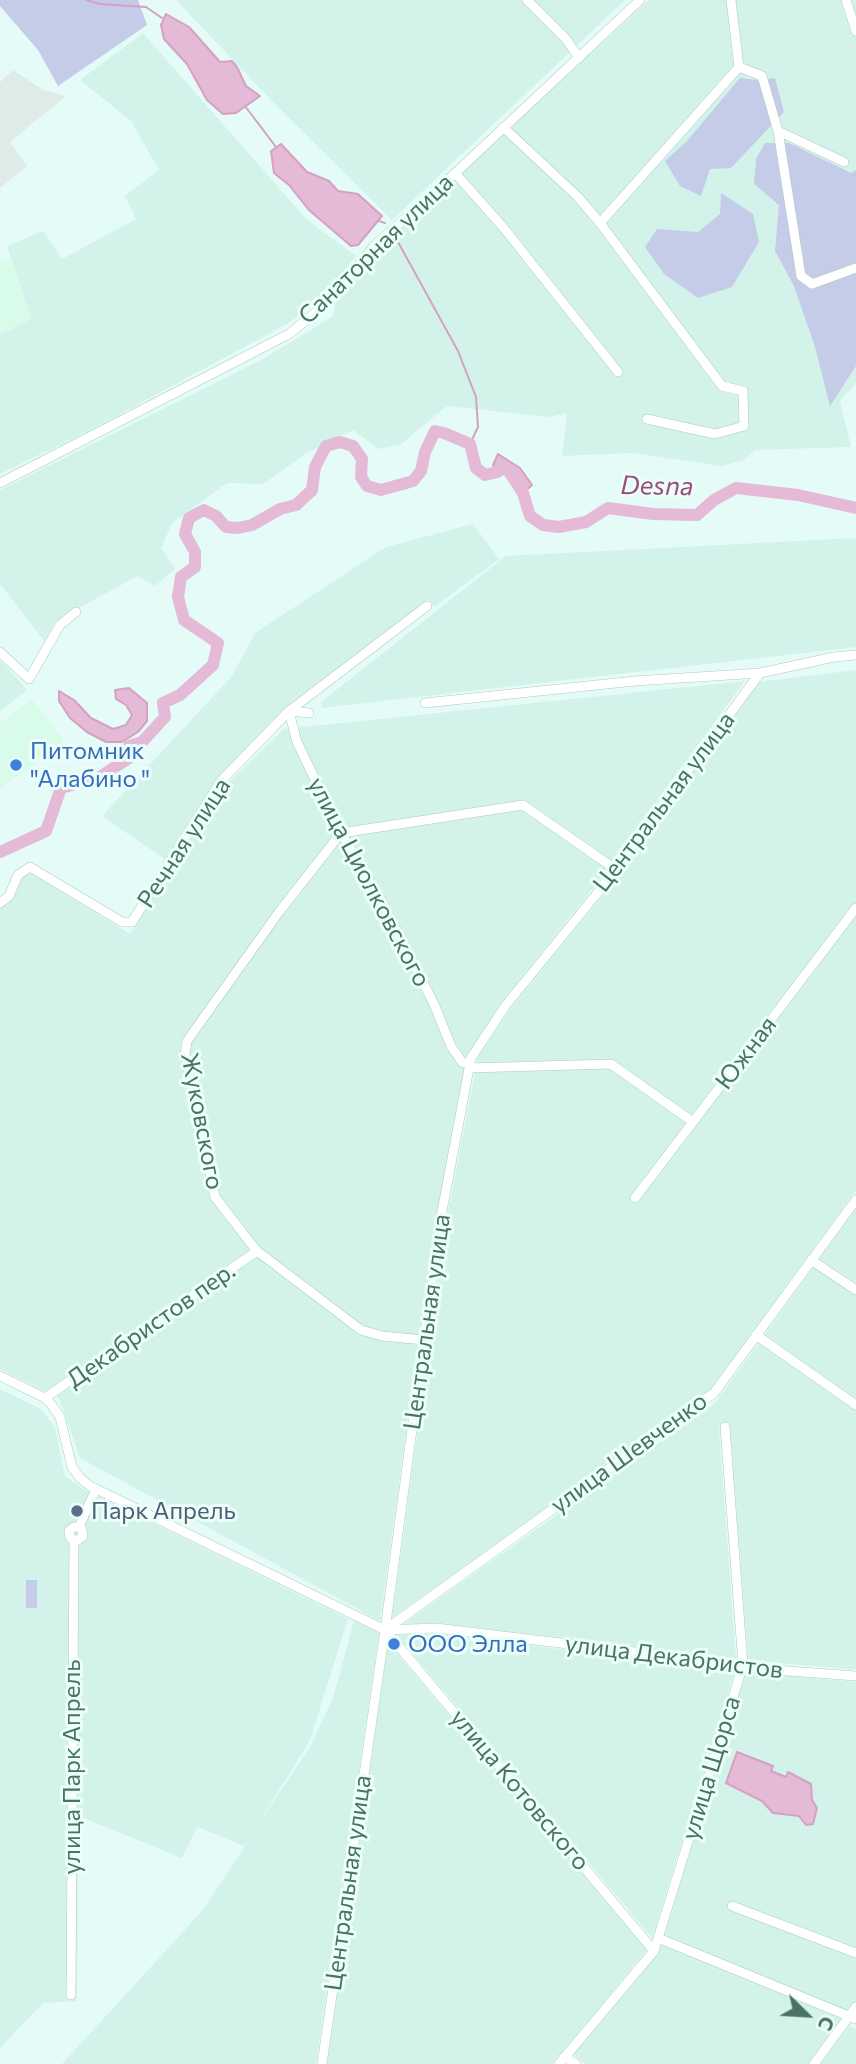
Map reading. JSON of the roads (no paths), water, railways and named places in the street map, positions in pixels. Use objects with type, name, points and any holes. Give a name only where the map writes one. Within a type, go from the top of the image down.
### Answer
[{"type":"street","points":[[527,0],[566,39],[579,58]]},
{"type":"street","name":"Санаторная улица","points":[[0,483],[289,334],[327,303],[374,246],[640,0]]},
{"type":"street","points":[[600,223],[739,67],[731,0]]},
{"type":"street","points":[[846,0],[856,31]]},
{"type":"street","points":[[739,67],[762,76],[778,131],[801,276],[812,284],[856,268]]},
{"type":"street","points":[[503,127],[578,197],[600,223],[722,386],[743,391],[744,426],[715,434],[647,419]]},
{"type":"street","points":[[778,131],[844,162]]},
{"type":"street","points":[[455,173],[503,227],[618,372]]},
{"type":"street","name":"Речная улица","points":[[0,903],[9,896],[18,875],[30,867],[122,922],[132,922],[221,781],[289,711],[427,606]]},
{"type":"street","points":[[0,652],[29,679],[60,625],[76,612]]},
{"type":"street","points":[[425,702],[635,681],[760,673],[856,655]]},
{"type":"street","name":"Центральная улица","points":[[322,2064],[385,1630],[440,1222],[469,1067],[478,1045],[506,1004],[615,869],[760,673]]},
{"type":"street","points":[[289,711],[309,713]]},
{"type":"street","name":"улица Циолковского","points":[[289,711],[297,742],[341,833],[381,900],[403,948],[434,1004],[451,1046],[469,1067]]},
{"type":"street","points":[[341,833],[523,805],[615,869]]},
{"type":"street","name":"Жуковского","points":[[341,833],[279,912],[187,1041],[185,1055],[215,1197],[257,1251],[361,1330],[382,1336],[424,1340]]},
{"type":"street","name":"Южная","points":[[635,1198],[856,908]]},
{"type":"street","points":[[469,1067],[611,1064],[693,1122]]},
{"type":"street","name":"улица Шевченко","points":[[385,1630],[714,1393],[856,1200]]},
{"type":"street","name":"Декабристов пер.","points":[[45,1398],[257,1251]]},
{"type":"street","points":[[811,1260],[856,1290]]},
{"type":"street","points":[[756,1335],[856,1405]]},
{"type":"street","points":[[0,1376],[45,1398]]},
{"type":"street","name":"улица Декабристов","points":[[45,1398],[60,1417],[70,1462],[84,1482],[385,1630],[436,1628],[761,1669],[856,1676]]},
{"type":"street","name":"улица Щорса","points":[[654,1951],[743,1665],[725,1427]]},
{"type":"street","name":"улица Парк Апрель","points":[[71,1995],[74,1540],[69,1531],[79,1527],[96,1489]]},
{"type":"street","name":"улица Котовского","points":[[385,1630],[640,1930],[654,1951]]},
{"type":"street","points":[[732,1906],[856,1953]]},
{"type":"street","points":[[658,1938],[853,2017]]},
{"type":"street","points":[[576,2064],[562,2060],[654,1951]]},
{"type":"street","points":[[814,2064],[853,2017],[856,2007]]},
{"type":"waterway","points":[[86,0],[100,4],[146,7],[162,18]]},
{"type":"waterway","points":[[245,106],[276,147]]},
{"type":"waterway","points":[[379,221],[385,223]]},
{"type":"waterway","points":[[398,242],[458,351],[476,397],[478,427],[470,444]]},
{"type":"waterway","name":"Desna","points":[[0,852],[46,831],[61,788],[98,778],[129,758],[129,746],[142,742],[165,717],[163,703],[180,695],[213,665],[218,643],[184,620],[178,597],[181,577],[195,567],[195,552],[185,534],[189,518],[204,510],[216,516],[226,527],[238,528],[252,525],[280,509],[296,505],[312,490],[315,467],[326,446],[340,442],[353,446],[362,459],[361,477],[367,486],[381,490],[413,481],[421,471],[425,452],[435,431],[444,433],[470,444],[476,468],[485,475],[506,467],[523,493],[530,516],[543,525],[559,527],[586,522],[608,508],[653,514],[697,515],[714,500],[736,488],[798,495],[856,508]]},
{"type":"place","name":"Питомник \"Алабино \"","points":[[16,765]]},
{"type":"place","name":"Парк Апрель","points":[[77,1511]]},
{"type":"place","name":"ООО Элла","points":[[394,1644]]}]
